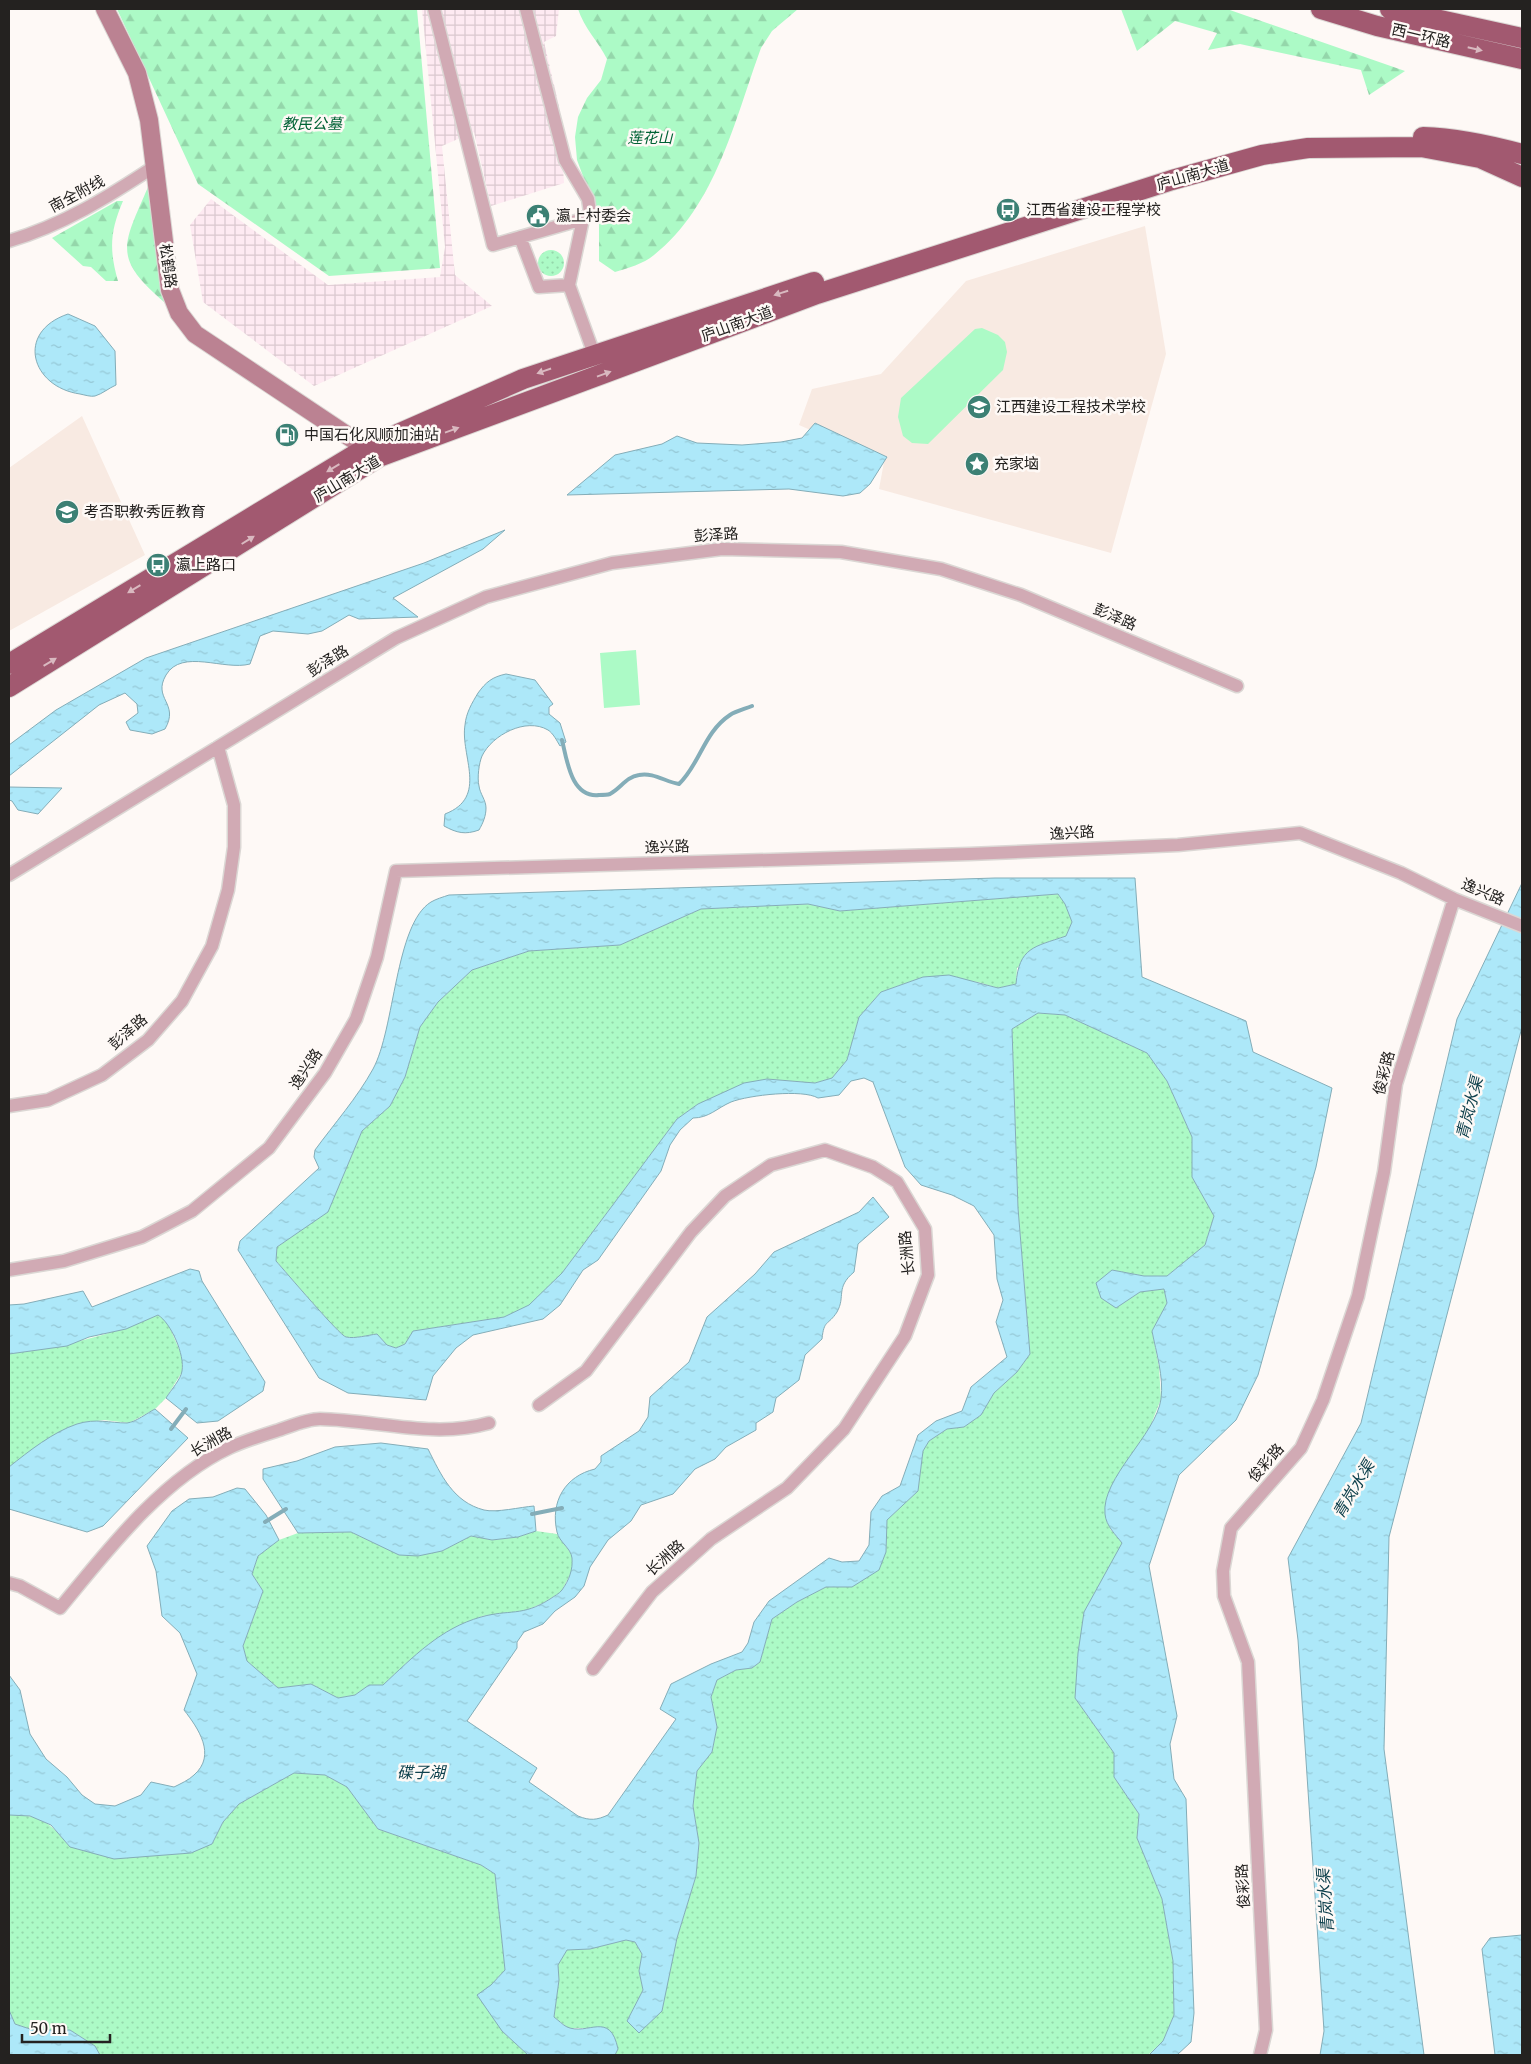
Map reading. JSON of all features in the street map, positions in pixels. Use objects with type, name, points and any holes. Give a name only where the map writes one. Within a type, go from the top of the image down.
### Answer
[{"type":"highway","name":"西一环路","points":[[1321,9],[1377,26],[1522,60]]},
{"type":"highway","name":"西一环路","points":[[1390,9],[1522,38]]},
{"type":"highway","name":"庐山南大道","points":[[9,664],[372,453],[523,379],[594,354],[1149,174],[1266,141],[1314,136],[1428,137],[1488,145],[1522,154]]},
{"type":"highway","name":"庐山南大道","points":[[9,687],[372,453],[817,294],[1172,180],[1262,154],[1308,148],[1422,147],[1480,158],[1522,177]]},
{"type":"main road","name":"松鹤路","points":[[105,9],[136,73],[149,120],[170,290],[179,313],[195,334],[372,453]]},
{"type":"street","points":[[434,9],[493,245],[583,219],[590,212],[588,199],[564,160],[526,9]]},
{"type":"street","name":"南全附线","points":[[9,241],[43,231],[102,201],[155,166]]},
{"type":"street","points":[[583,219],[569,285],[594,354]]},
{"type":"street","points":[[520,237],[539,287],[569,285]]},
{"type":"street","name":"彭泽路","points":[[9,875],[396,638],[486,597],[612,564],[722,549],[841,552],[941,569],[1020,595],[1236,686]]},
{"type":"street","name":"彭泽路","points":[[9,1106],[48,1100],[102,1075],[148,1040],[182,1001],[212,946],[228,890],[234,847],[234,805],[218,747]]},
{"type":"street","name":"逸兴路","points":[[9,1270],[64,1261],[142,1237],[192,1211],[269,1148],[325,1073],[356,1019],[377,957],[396,871],[969,854],[1178,845],[1300,833],[1401,873],[1454,899],[1522,926]]},
{"type":"street","name":"俊彩路","points":[[1260,2055],[1266,2030],[1248,1662],[1224,1596],[1223,1571],[1231,1528],[1300,1448],[1323,1400],[1358,1296],[1384,1172],[1396,1084],[1454,899]]},
{"type":"street","name":"长洲路","points":[[539,1405],[586,1371],[691,1232],[725,1196],[771,1165],[825,1150],[873,1167],[897,1182],[925,1228],[928,1276],[908,1327],[844,1429],[787,1488],[711,1539],[652,1592],[594,1669]]},
{"type":"street","name":"长洲路","points":[[9,1583],[20,1586],[60,1608],[101,1559],[170,1487],[215,1456],[255,1438],[317,1419],[419,1429],[454,1429],[489,1423]]},
{"type":"shaded area","points":[[422,9],[559,9],[556,36],[544,42],[559,106],[564,183],[491,206],[474,132],[442,146],[455,275],[492,306],[314,386],[203,302],[190,225],[211,199],[328,285],[440,277],[445,247]]},
{"type":"shaded area","name":"江西建设工程技术学校","points":[[1145,226],[1166,354],[1111,553],[879,489],[884,462],[799,425],[812,389],[881,374],[966,281]]},
{"type":"shaded area","name":"考否职教·秀匠教育","points":[[82,416],[145,555],[9,631],[9,468]]},
{"type":"green space","name":"教民公墓","points":[[117,9],[417,9],[440,268],[329,276],[198,184]]},
{"type":"green space","name":"莲花山","points":[[578,9],[798,9],[772,31],[761,48],[721,160],[693,212],[675,235],[654,255],[640,263],[615,272],[599,261],[599,219],[577,160],[575,137],[578,117],[587,98],[601,80],[607,59]]},
{"type":"green space","points":[[1121,9],[1227,9],[1405,71],[1369,95],[1361,70],[1240,44],[1208,50],[1217,33],[1175,21],[1137,51]]},
{"type":"green space","points":[[151,180],[170,307],[137,275],[130,262],[127,250],[134,221]]},
{"type":"green space","points":[[117,201],[123,201],[115,222],[112,241],[113,260],[118,281],[106,281],[91,267],[83,266],[52,238]]},
{"type":"green space","points":[[551,250],[560,254],[564,263],[560,272],[551,276],[542,272],[538,263],[542,254]]},
{"type":"green space","points":[[982,328],[998,335],[1005,342],[1007,352],[1003,370],[928,444],[912,443],[903,436],[898,417],[901,398],[975,329]]},
{"type":"green space","points":[[636,650],[640,705],[604,708],[600,653]]},
{"type":"green space","points":[[1058,894],[1065,904],[1072,922],[1066,936],[1042,944],[1017,968],[1016,984],[998,988],[978,982],[923,977],[881,992],[859,1017],[847,1060],[832,1078],[815,1083],[767,1079],[698,1104],[677,1119],[562,1273],[529,1306],[504,1317],[413,1331],[405,1344],[396,1348],[387,1345],[377,1334],[353,1338],[346,1337],[276,1261],[277,1247],[328,1211],[362,1131],[390,1106],[405,1077],[420,1027],[438,1002],[472,970],[529,951],[620,945],[701,909],[808,904],[840,911]]},
{"type":"green space","points":[[1038,1013],[1065,1015],[1147,1053],[1167,1081],[1192,1137],[1192,1177],[1214,1216],[1205,1245],[1167,1276],[1144,1276],[1112,1270],[1116,1308],[1140,1292],[1164,1289],[1167,1303],[1152,1331],[1159,1367],[1161,1399],[1110,1529],[1123,1543],[1084,1612],[1075,1698],[1114,1753],[1114,1777],[1139,1814],[1137,1838],[1162,1899],[1173,1961],[1174,2015],[1163,2041],[1148,2055],[615,2055],[618,2048],[606,2028],[568,2028],[554,2017],[559,1980],[558,1964],[567,1950],[590,1949],[626,1940],[635,1942],[642,1954],[639,1971],[643,1990],[627,2021],[677,1938],[696,1876],[699,1843],[693,1806],[697,1771],[712,1752],[717,1727],[711,1697],[717,1680],[736,1670],[752,1668],[760,1662],[772,1619],[797,1602],[826,1587],[852,1587],[886,1552],[887,1520],[918,1491],[923,1451],[929,1441],[947,1429],[964,1427],[981,1415],[994,1393],[1017,1372],[1030,1354],[1018,1208],[1012,1029]]},
{"type":"green space","points":[[158,1315],[167,1321],[182,1356],[182,1372],[166,1398],[155,1409],[129,1423],[104,1420],[77,1424],[53,1436],[9,1467],[9,1354],[85,1340],[122,1329]]},
{"type":"green space","points":[[536,1531],[557,1534],[572,1555],[572,1571],[561,1592],[543,1603],[522,1612],[482,1616],[411,1659],[383,1685],[369,1685],[355,1695],[338,1698],[311,1684],[278,1688],[247,1661],[243,1646],[263,1591],[252,1574],[258,1556],[279,1540],[298,1533],[351,1532],[372,1542],[442,1551],[471,1536],[492,1540],[518,1537]]},
{"type":"green space","points":[[294,1773],[325,1775],[347,1787],[378,1829],[481,1865],[495,1874],[505,1970],[491,1985],[502,2031],[528,2055],[100,2055],[95,2046],[70,2030],[33,2030],[15,2024],[9,2010],[9,1815],[30,1816],[44,1822],[56,1831],[70,1847],[212,1844],[223,1822],[239,1804]]},
{"type":"water","points":[[68,314],[95,326],[115,351],[116,385],[95,396],[63,389],[50,381],[41,370],[36,358],[36,345],[41,333],[51,322]]},
{"type":"water","points":[[815,423],[887,457],[870,484],[860,493],[843,496],[789,489],[567,495],[615,455],[662,444],[677,436],[697,443],[742,445],[781,442],[802,438]]},
{"type":"water","points":[[505,530],[483,549],[393,598],[418,617],[359,619],[349,615],[322,631],[308,634],[273,631],[260,636],[250,664],[182,663],[173,667],[166,675],[163,683],[163,696],[170,713],[165,729],[152,734],[130,730],[126,722],[138,713],[137,704],[125,693],[99,705],[9,776],[9,745],[56,710],[146,658],[424,563]]},
{"type":"water","points":[[506,674],[535,680],[553,704],[549,707],[549,714],[560,723],[566,742],[560,746],[548,730],[530,726],[511,730],[493,741],[482,756],[478,779],[486,808],[483,822],[479,830],[465,833],[457,832],[444,826],[445,814],[458,807],[466,797],[469,787],[470,775],[465,737],[467,716],[478,693],[484,686],[493,678]]},
{"type":"water","points":[[9,787],[62,788],[38,814],[18,810],[12,801],[9,800]]},
{"type":"water","name":"碟子湖","points":[[995,878],[1135,878],[1142,977],[1246,1021],[1253,1052],[1332,1088],[1316,1167],[1258,1375],[1236,1420],[1179,1475],[1149,1566],[1177,1716],[1170,1744],[1174,1779],[1186,1799],[1194,2013],[1191,2042],[1177,2055],[1149,2055],[1163,2041],[1174,2015],[1173,1961],[1162,1899],[1137,1838],[1139,1814],[1114,1777],[1114,1753],[1075,1698],[1078,1653],[1084,1612],[1122,1543],[1107,1522],[1105,1514],[1106,1500],[1111,1486],[1120,1471],[1150,1427],[1161,1399],[1161,1373],[1152,1331],[1167,1303],[1164,1289],[1140,1292],[1116,1308],[1101,1298],[1096,1283],[1112,1270],[1144,1276],[1167,1276],[1205,1245],[1214,1216],[1192,1177],[1192,1137],[1167,1081],[1147,1053],[1065,1015],[1038,1013],[1012,1029],[1018,1208],[1030,1354],[1017,1372],[994,1393],[981,1415],[964,1427],[947,1429],[929,1441],[923,1451],[918,1491],[887,1520],[886,1552],[879,1570],[852,1587],[826,1587],[797,1602],[772,1619],[760,1662],[752,1668],[736,1670],[717,1680],[711,1697],[717,1727],[712,1752],[697,1771],[693,1806],[699,1843],[696,1876],[677,1938],[662,2011],[639,2033],[627,2021],[643,1990],[639,1971],[642,1954],[635,1942],[626,1940],[590,1949],[567,1950],[558,1965],[559,1980],[554,2017],[565,2026],[575,2029],[604,2027],[610,2030],[618,2049],[615,2055],[528,2055],[502,2031],[477,1995],[491,1985],[505,1970],[495,1874],[481,1865],[378,1829],[347,1787],[325,1775],[294,1773],[239,1804],[223,1822],[212,1844],[191,1853],[114,1859],[70,1847],[51,1825],[30,1816],[9,1815],[9,1675],[20,1690],[30,1734],[46,1759],[67,1777],[82,1795],[95,1804],[115,1806],[141,1795],[151,1782],[174,1787],[190,1779],[201,1767],[205,1750],[203,1742],[195,1725],[184,1710],[197,1674],[180,1633],[162,1616],[156,1571],[147,1546],[172,1511],[189,1499],[213,1497],[237,1488],[245,1489],[266,1515],[279,1540],[258,1556],[252,1574],[263,1591],[243,1646],[247,1661],[278,1688],[311,1684],[338,1698],[355,1695],[369,1685],[383,1685],[428,1645],[453,1628],[481,1617],[523,1610],[540,1605],[561,1591],[570,1575],[572,1558],[570,1551],[558,1536],[555,1521],[558,1501],[568,1484],[584,1472],[595,1469],[601,1462],[601,1456],[639,1431],[648,1417],[650,1397],[689,1362],[707,1317],[755,1274],[774,1252],[859,1212],[873,1197],[889,1217],[858,1244],[854,1272],[843,1287],[840,1306],[825,1325],[822,1339],[805,1355],[799,1380],[776,1398],[773,1412],[756,1423],[756,1430],[726,1447],[715,1459],[695,1469],[673,1494],[641,1505],[631,1521],[608,1540],[590,1567],[584,1586],[575,1597],[555,1611],[543,1624],[524,1632],[517,1642],[517,1648],[467,1721],[537,1768],[529,1782],[578,1816],[593,1819],[608,1815],[676,1719],[660,1709],[671,1684],[711,1664],[742,1652],[748,1643],[754,1622],[769,1601],[829,1558],[842,1562],[859,1561],[869,1545],[871,1512],[882,1496],[900,1486],[918,1435],[936,1421],[962,1411],[971,1387],[1007,1357],[996,1322],[1003,1300],[997,1279],[994,1235],[974,1206],[952,1195],[921,1185],[905,1167],[873,1082],[864,1078],[851,1081],[839,1095],[818,1098],[811,1095],[789,1093],[750,1097],[731,1102],[699,1118],[693,1118],[680,1130],[670,1145],[661,1171],[598,1260],[583,1270],[560,1305],[543,1319],[473,1335],[456,1348],[433,1376],[426,1400],[348,1393],[319,1378],[238,1250],[240,1241],[319,1168],[314,1157],[315,1150],[360,1090],[373,1069],[380,1051],[410,932],[419,914],[431,902],[449,895]],"holes":[[[1058,894],[1065,904],[1072,922],[1066,936],[1030,950],[1021,962],[1016,984],[998,988],[949,975],[923,977],[881,992],[859,1017],[847,1060],[832,1078],[815,1083],[767,1079],[744,1083],[698,1104],[677,1119],[562,1273],[529,1305],[504,1317],[413,1331],[405,1344],[396,1348],[387,1345],[377,1334],[346,1337],[276,1261],[277,1247],[328,1212],[362,1131],[390,1106],[405,1077],[420,1027],[438,1002],[472,970],[529,951],[620,945],[701,909],[808,904],[840,911]]]},
{"type":"water","name":"青岚水渠","points":[[1522,883],[1522,1027],[1389,1537],[1384,1749],[1424,2055],[1320,2055],[1324,2031],[1298,1640],[1288,1558],[1361,1423],[1457,1019]]},
{"type":"water","points":[[190,1269],[199,1271],[202,1281],[265,1382],[263,1391],[218,1421],[197,1423],[166,1398],[180,1377],[182,1364],[176,1340],[168,1325],[158,1315],[126,1329],[89,1337],[67,1346],[9,1354],[9,1305],[24,1304],[83,1291],[92,1307]]},
{"type":"water","points":[[155,1409],[188,1438],[103,1526],[87,1532],[9,1509],[9,1467],[42,1442],[77,1424],[97,1421],[127,1423]]},
{"type":"water","points":[[381,1443],[428,1449],[449,1486],[464,1501],[473,1506],[495,1511],[534,1506],[536,1531],[518,1537],[492,1540],[471,1536],[442,1551],[418,1556],[399,1555],[351,1532],[298,1533],[263,1479],[263,1469],[297,1461],[335,1447]]},
{"type":"water","points":[[1522,1935],[1522,2055],[1495,2055],[1482,1949],[1490,1938]]},
{"type":"water","points":[[9,2010],[15,2024],[33,2030],[70,2030],[95,2046],[100,2055],[9,2055]]},
{"type":"waterway","points":[[562,740],[569,767],[576,784],[590,794],[610,794],[627,780],[644,774],[679,784],[721,722],[732,714],[752,706]]},
{"type":"waterway","points":[[171,1429],[186,1409]]},
{"type":"waterway","points":[[532,1514],[562,1508]]},
{"type":"waterway","points":[[265,1522],[286,1509]]},
{"type":"place","name":"江西省建设工程学校","points":[[1008,210]]},
{"type":"place","name":"瀛上村委会","points":[[538,216]]},
{"type":"place","name":"江西建设工程技术学校","points":[[979,407]]},
{"type":"place","name":"中国石化风顺加油站","points":[[287,435]]},
{"type":"place","name":"充家垴","points":[[977,464]]},
{"type":"place","name":"考否职教·秀匠教育","points":[[67,512]]},
{"type":"place","name":"瀛上路口","points":[[158,565]]}]
